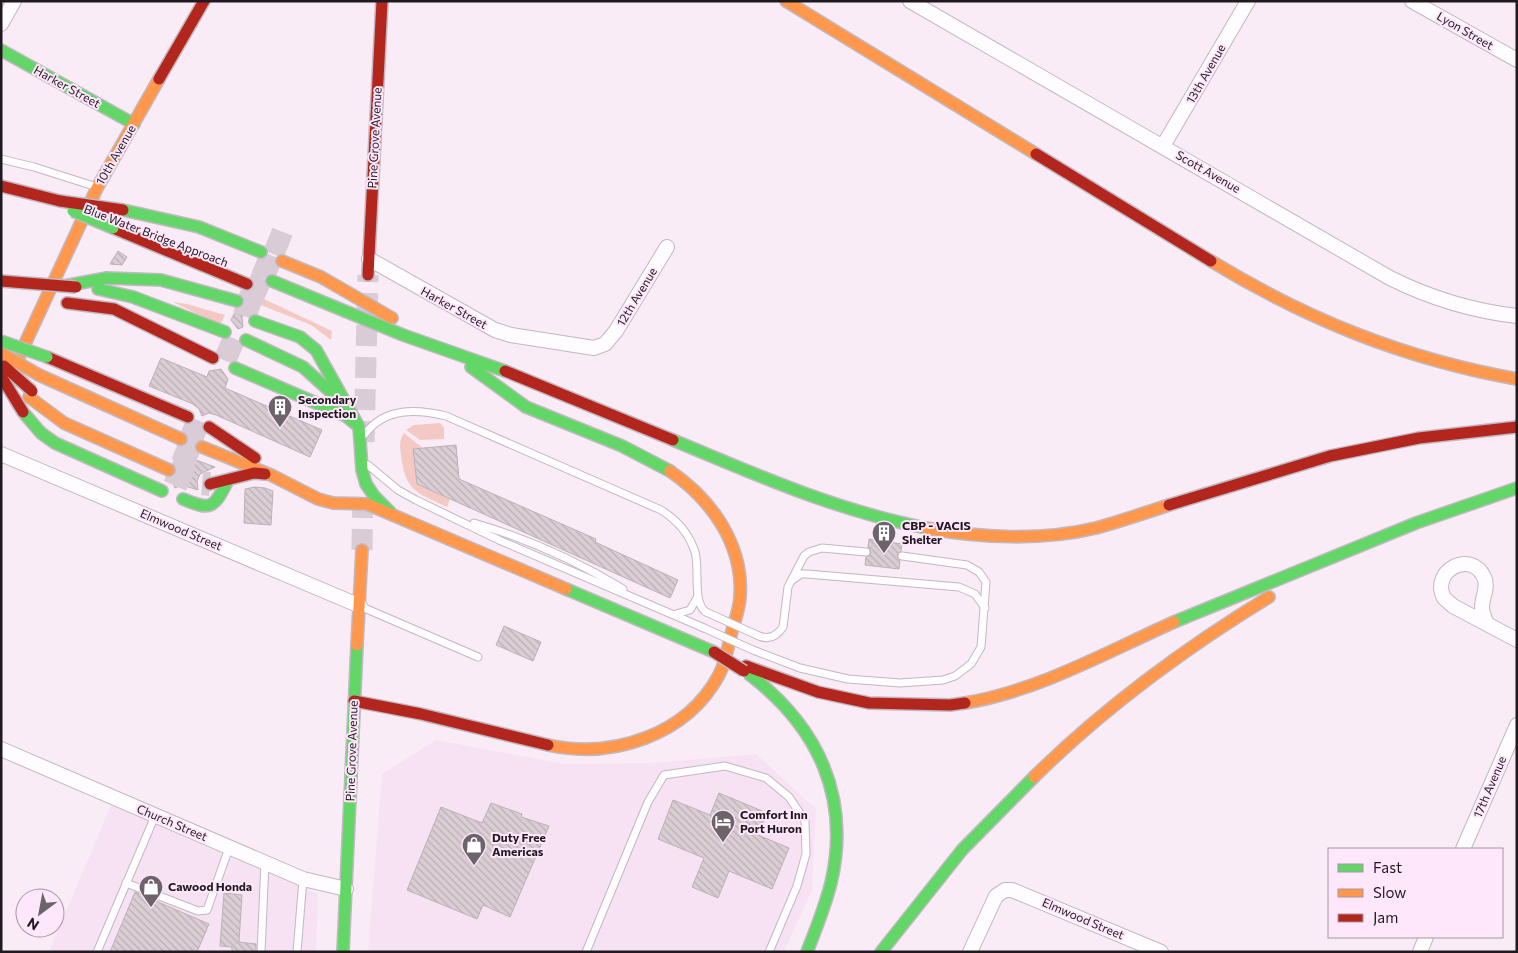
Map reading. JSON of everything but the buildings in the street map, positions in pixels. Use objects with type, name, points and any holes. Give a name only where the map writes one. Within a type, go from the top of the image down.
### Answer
[{"type":"main road","name":"10th Avenue","points":[[1,397],[57,270],[97,188],[204,1]]},
{"type":"main road","name":"Pine Grove Avenue","points":[[368,275],[382,1]]},
{"type":"main road","points":[[786,1],[1285,304],[1337,329],[1378,345],[1453,367],[1517,379]]},
{"type":"main road","name":"Harker Street","points":[[1,50],[134,124]]},
{"type":"main road","name":"Blue Water Bridge Approach","points":[[1,186],[31,192],[118,219],[235,266]]},
{"type":"main road","points":[[31,192],[118,219],[259,257],[204,229],[173,221]]},
{"type":"main road","points":[[118,219],[173,221],[234,227]]},
{"type":"main road","points":[[118,219],[247,284]]},
{"type":"main road","points":[[324,265],[358,286],[381,309],[421,341]]},
{"type":"main road","points":[[277,271],[321,277],[381,309]]},
{"type":"main road","points":[[277,271],[383,313],[397,322]]},
{"type":"main road","points":[[277,271],[421,341],[527,379],[833,505],[902,524],[958,534],[1015,538],[1060,535],[1095,528],[1338,454],[1419,438],[1517,428]]},
{"type":"main road","points":[[1,281],[47,299],[108,278],[161,280],[237,301]]},
{"type":"main road","points":[[1,281],[71,291],[117,301],[186,331]]},
{"type":"main road","points":[[71,291],[97,289],[154,292]]},
{"type":"main road","points":[[97,289],[133,297],[225,332]]},
{"type":"main road","points":[[71,291],[213,358]]},
{"type":"main road","points":[[168,294],[201,304]]},
{"type":"main road","points":[[292,321],[301,329],[316,350],[357,424],[362,446],[364,480],[378,501],[399,519]]},
{"type":"main road","points":[[255,322],[300,337],[316,350]]},
{"type":"main road","points":[[359,330],[421,341]]},
{"type":"main road","points":[[246,340],[303,367],[322,382],[344,405],[357,424]]},
{"type":"main road","points":[[1,342],[35,385],[57,419],[174,454]]},
{"type":"main road","points":[[354,700],[404,709],[531,741],[568,748],[593,750],[630,744],[664,729],[683,716],[708,692],[722,665],[739,605],[740,584],[736,561],[726,533],[707,503],[691,486],[652,460],[526,407],[446,351]]},
{"type":"main road","points":[[1,353],[35,385],[42,433],[55,443],[174,454]]},
{"type":"main road","points":[[1,361],[35,385],[174,454]]},
{"type":"main road","points":[[235,368],[346,416],[357,424]]},
{"type":"main road","points":[[1,370],[174,454]]},
{"type":"main road","points":[[1,375],[35,385]]},
{"type":"main road","points":[[300,381],[344,405]]},
{"type":"main road","points":[[234,476],[231,470],[204,442],[258,465],[318,499],[332,503],[367,504],[698,645],[745,669],[844,698],[869,703],[950,705],[989,699],[1052,677],[1199,611],[1451,510],[1517,488]]},
{"type":"main road","points":[[258,465],[271,475],[294,486]]},
{"type":"main road","points":[[183,500],[200,506],[213,505],[219,500],[234,476],[258,465]]},
{"type":"main road","points":[[209,484],[234,476],[254,473],[271,475]]},
{"type":"main road","points":[[881,952],[934,882],[984,825],[1041,770],[1112,707],[1160,668],[1246,609],[1377,541]]},
{"type":"main road","name":"Pine Grove Avenue","points":[[343,952],[362,550]]},
{"type":"main road","points":[[745,669],[768,689],[805,727],[824,762],[832,790],[837,822],[834,871],[826,900],[807,952]]},
{"type":"street","points":[[1,24],[14,1]]},
{"type":"street","name":"Scott Avenue","points":[[910,1],[1401,284],[1445,301],[1482,311],[1517,316]]},
{"type":"street","name":"13th Avenue","points":[[1163,146],[1248,1]]},
{"type":"street","name":"Lyon Street","points":[[1412,1],[1517,60]]},
{"type":"street","name":"12th Avenue","points":[[605,344],[616,331],[667,247]]},
{"type":"street","name":"Harker Street","points":[[368,259],[495,330],[587,347],[605,344]]},
{"type":"street","name":"Elmwood Street","points":[[1,454],[360,606]]},
{"type":"street","points":[[1486,622],[1517,640]]},
{"type":"street","name":"17th Avenue","points":[[1463,848],[1517,724]]},
{"type":"street","name":"Church Street","points":[[1,749],[303,879],[346,889]]},
{"type":"street","name":"Elmwood Street","points":[[970,952],[991,904],[1004,890],[1023,893],[1156,951]]},
{"type":"street","points":[[333,952],[344,925]]},
{"type":"street","points":[[1420,952],[1426,938]]},
{"type":"lane","points":[[1,159],[34,167],[97,188]]},
{"type":"lane","points":[[866,552],[816,549],[804,556],[786,594],[783,627],[780,632],[770,638],[759,636],[706,612],[700,607],[697,563],[692,544],[682,527],[661,510],[446,416],[429,412],[397,412],[383,419],[369,429],[362,446],[370,467],[398,490],[456,518],[502,531],[588,569],[636,597],[753,650],[800,668],[848,679],[900,683],[943,680],[963,670],[977,655],[983,637],[986,582],[984,577],[972,567],[961,563],[902,556]]},
{"type":"lane","points":[[791,581],[806,574],[959,587],[975,594],[985,608]]},
{"type":"lane","points":[[671,614],[679,615],[690,610],[698,593]]},
{"type":"lane","points":[[360,606],[478,657]]},
{"type":"lane","points":[[586,952],[648,802],[664,775],[724,766],[766,778],[789,797],[805,821],[806,854],[797,886],[769,952]]},
{"type":"lane","points":[[97,952],[155,816]]},
{"type":"lane","points":[[126,883],[198,911],[207,910],[229,848]]},
{"type":"lane","points":[[261,952],[265,863]]},
{"type":"lane","points":[[297,952],[303,879]]},
{"type":"shaded area","points":[[264,299],[332,331],[331,340],[311,325],[261,305]]},
{"type":"shaded area","points":[[173,302],[187,304],[225,315],[220,325]]},
{"type":"shaded area","points":[[440,423],[444,428],[444,439],[420,440],[406,430],[414,425]]},
{"type":"shaded area","points":[[404,433],[423,448],[413,449],[417,484],[450,499],[447,507],[420,494],[409,484],[403,467],[400,446]]},
{"type":"shaded area","points":[[436,740],[564,764],[654,763],[756,754],[816,809],[812,890],[784,952],[368,952],[382,774]]},
{"type":"shaded area","points":[[111,805],[318,894],[316,952],[49,952],[55,938],[65,938],[65,914]]},
{"type":"tunnel","points":[[268,239],[288,247]]},
{"type":"tunnel","points":[[256,262],[278,271]]},
{"type":"tunnel","points":[[364,442],[368,275]]},
{"type":"tunnel","points":[[247,284],[267,293]]},
{"type":"tunnel","points":[[237,301],[261,309]]},
{"type":"tunnel","points":[[219,345],[240,354]]},
{"type":"tunnel","points":[[183,427],[206,437]]},
{"type":"tunnel","points":[[176,448],[198,457]]},
{"type":"tunnel","points":[[169,470],[198,483],[210,484]]},
{"type":"tunnel","points":[[362,550],[363,487]]},
{"type":"traffic: fast","points":[[1,50],[134,124]]},
{"type":"traffic: fast","points":[[123,210],[199,227],[261,252]]},
{"type":"traffic: fast","points":[[73,211],[113,228]]},
{"type":"traffic: fast","points":[[64,286],[107,278],[161,280],[237,301]]},
{"type":"traffic: fast","points":[[272,281],[403,335],[505,371]]},
{"type":"traffic: fast","points":[[98,289],[133,297],[225,332]]},
{"type":"traffic: fast","points":[[255,321],[300,337],[316,350],[359,427],[362,470],[366,484],[374,496],[390,512]]},
{"type":"traffic: fast","points":[[246,340],[303,367],[333,394]]},
{"type":"traffic: fast","points":[[1,341],[47,357]]},
{"type":"traffic: fast","points":[[471,367],[526,407],[622,446],[670,471]]},
{"type":"traffic: fast","points":[[235,368],[346,416],[357,425]]},
{"type":"traffic: fast","points":[[23,412],[41,433],[55,443],[162,491]]},
{"type":"traffic: fast","points":[[673,440],[766,479],[829,502],[893,521],[926,528]]},
{"type":"traffic: fast","points":[[183,499],[200,505],[211,505],[219,497],[227,482]]},
{"type":"traffic: fast","points":[[1174,622],[1416,523],[1517,488]]},
{"type":"traffic: fast","points":[[566,589],[714,652]]},
{"type":"traffic: fast","points":[[343,952],[357,645]]},
{"type":"traffic: fast","points":[[750,675],[774,695],[794,717],[811,741],[824,766],[832,793],[836,822],[836,852],[829,892],[807,952]]},
{"type":"traffic: fast","points":[[881,952],[962,850],[1034,777]]},
{"type":"traffic: slow","points":[[786,1],[1036,154]]},
{"type":"traffic: slow","points":[[17,361],[97,188],[159,79]]},
{"type":"traffic: slow","points":[[282,261],[321,277],[392,318]]},
{"type":"traffic: slow","points":[[1211,261],[1284,302],[1358,335],[1436,360],[1476,371],[1517,379]]},
{"type":"traffic: slow","points":[[1,353],[39,375]]},
{"type":"traffic: slow","points":[[39,375],[181,439]]},
{"type":"traffic: slow","points":[[29,397],[64,423],[169,470]]},
{"type":"traffic: slow","points":[[202,447],[271,475],[318,499],[333,503],[367,504],[566,589]]},
{"type":"traffic: slow","points":[[548,745],[572,749],[597,749],[622,745],[645,738],[667,728],[687,714],[705,696],[719,675],[738,611],[740,579],[737,560],[731,542],[712,510],[670,471]]},
{"type":"traffic: slow","points":[[926,528],[989,536],[1054,535],[1096,528],[1169,505]]},
{"type":"traffic: slow","points":[[357,645],[362,550]]},
{"type":"traffic: slow","points":[[1034,777],[1061,751],[1146,680],[1206,637],[1269,597]]},
{"type":"traffic: slow","points":[[965,703],[992,697],[1046,680],[1174,622]]},
{"type":"traffic: jam","points":[[159,79],[204,1]]},
{"type":"traffic: jam","points":[[368,275],[382,1]]},
{"type":"traffic: jam","points":[[1036,154],[1211,261]]},
{"type":"traffic: jam","points":[[1,186],[60,201]]},
{"type":"traffic: jam","points":[[60,201],[123,210]]},
{"type":"traffic: jam","points":[[113,228],[247,284]]},
{"type":"traffic: jam","points":[[1,281],[76,287]]},
{"type":"traffic: jam","points":[[67,303],[114,309],[213,358]]},
{"type":"traffic: jam","points":[[47,357],[188,417]]},
{"type":"traffic: jam","points":[[4,366],[32,391]]},
{"type":"traffic: jam","points":[[505,371],[673,440]]},
{"type":"traffic: jam","points":[[1,376],[23,412]]},
{"type":"traffic: jam","points":[[209,427],[255,458]]},
{"type":"traffic: jam","points":[[1169,505],[1330,456],[1419,438],[1517,427]]},
{"type":"traffic: jam","points":[[210,484],[254,473],[265,474]]},
{"type":"traffic: jam","points":[[714,652],[744,671]]},
{"type":"traffic: jam","points":[[746,666],[818,692],[869,703],[950,705],[965,703]]},
{"type":"traffic: jam","points":[[354,701],[421,714],[548,745]]},
{"type":"place","name":"Secondary Inspection","points":[[280,428]]},
{"type":"place","name":"CBP - VACIS Shelter","points":[[884,554]]},
{"type":"place","name":"Comfort Inn Port Huron","points":[[723,843]]},
{"type":"place","name":"Duty Free Americas","points":[[474,866]]},
{"type":"place","name":"Cawood Honda","points":[[151,908]]}]
